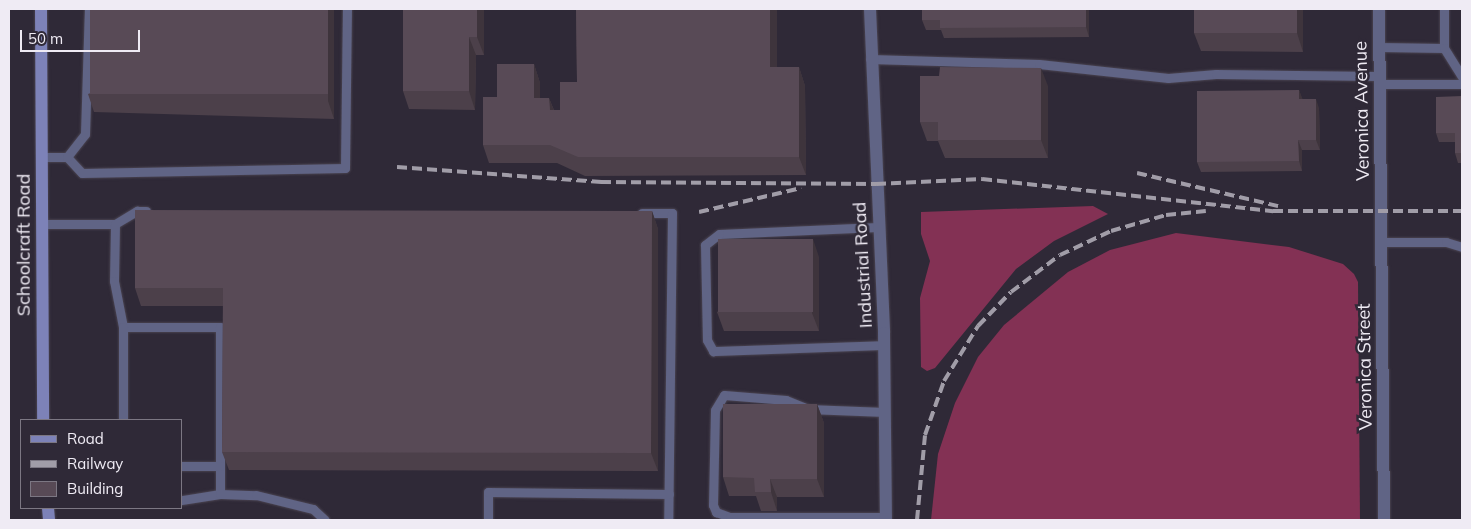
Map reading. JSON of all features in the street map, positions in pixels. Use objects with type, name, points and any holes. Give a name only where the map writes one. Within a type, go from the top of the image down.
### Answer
[{"type":"main road","name":"Schoolcraft Road","points":[[41,9],[43,419]]},
{"type":"street","name":"Industrial Road","points":[[870,9],[870,59],[884,345],[886,518]]},
{"type":"street","name":"Veronica Avenue","points":[[1379,9],[1381,214]]},
{"type":"street","name":"Veronica Street","points":[[1381,214],[1384,520]]},
{"type":"lane","points":[[67,157],[85,134],[89,9]]},
{"type":"lane","points":[[41,157],[67,157],[82,173],[345,168],[347,9]]},
{"type":"lane","points":[[1444,9],[1444,48],[1462,77]]},
{"type":"lane","points":[[1379,48],[1444,48]]},
{"type":"lane","points":[[870,59],[1039,64],[1168,78],[1216,74],[1462,84]]},
{"type":"lane","points":[[41,224],[116,224],[136,211],[156,211]]},
{"type":"lane","points":[[633,213],[672,213],[668,520]]},
{"type":"lane","points":[[116,224],[114,281],[123,327],[123,419]]},
{"type":"lane","points":[[878,227],[719,234],[705,245],[707,340],[714,351],[884,345]]},
{"type":"lane","points":[[1381,242],[1446,242],[1462,247]]},
{"type":"lane","points":[[123,327],[220,328],[220,494]]},
{"type":"lane","points":[[885,412],[808,409],[786,400],[724,396],[715,410],[713,505],[716,512],[730,518],[886,518]]},
{"type":"lane","points":[[182,466],[220,466]]},
{"type":"lane","points":[[488,520],[488,492],[669,494]]},
{"type":"lane","points":[[182,500],[220,494],[256,495],[313,509],[325,520]]},
{"type":"shaded area","points":[[1093,206],[1108,214],[1054,241],[1016,269],[935,368],[927,371],[921,367],[920,298],[930,261],[921,234],[921,212]]},
{"type":"shaded area","points":[[1176,233],[1289,247],[1343,264],[1354,274],[1358,282],[1360,520],[931,520],[938,454],[955,403],[978,357],[1004,325],[1068,272],[1110,250]]},
{"type":"building","points":[[90,9],[328,9],[328,94],[90,94]]},
{"type":"building","points":[[403,9],[477,9],[477,37],[469,37],[469,91],[403,91]]},
{"type":"building","points":[[576,9],[770,9],[770,67],[799,67],[799,157],[578,157],[550,145],[483,145],[483,97],[497,97],[497,64],[534,64],[534,98],[549,98],[550,110],[560,110],[560,82],[577,82]]},
{"type":"building","points":[[922,9],[1086,9],[1086,27],[940,28],[940,20],[922,20]]},
{"type":"building","points":[[1194,9],[1297,9],[1297,33],[1194,33]]},
{"type":"building","points":[[940,67],[1041,68],[1041,140],[938,140],[938,122],[920,122],[920,76],[939,76]]},
{"type":"building","points":[[1299,90],[1299,99],[1316,99],[1316,140],[1298,140],[1299,161],[1197,162],[1197,91]]},
{"type":"building","points":[[1462,96],[1462,153],[1455,153],[1455,133],[1436,133],[1436,97]]},
{"type":"building","points":[[135,210],[652,211],[651,453],[222,452],[223,288],[135,288]]},
{"type":"building","points":[[718,239],[813,239],[813,312],[718,312]]},
{"type":"building","points":[[723,404],[817,404],[817,479],[770,479],[771,492],[755,492],[754,478],[723,477]]},
{"type":"railway","points":[[397,167],[601,182],[876,184],[982,179],[1273,211],[1462,211]]},
{"type":"railway","points":[[1137,173],[1278,206]]},
{"type":"railway","points":[[699,212],[801,188]]},
{"type":"railway","points":[[917,520],[925,435],[944,381],[978,326],[1011,292],[1060,255],[1111,231],[1166,215],[1206,211]]}]
